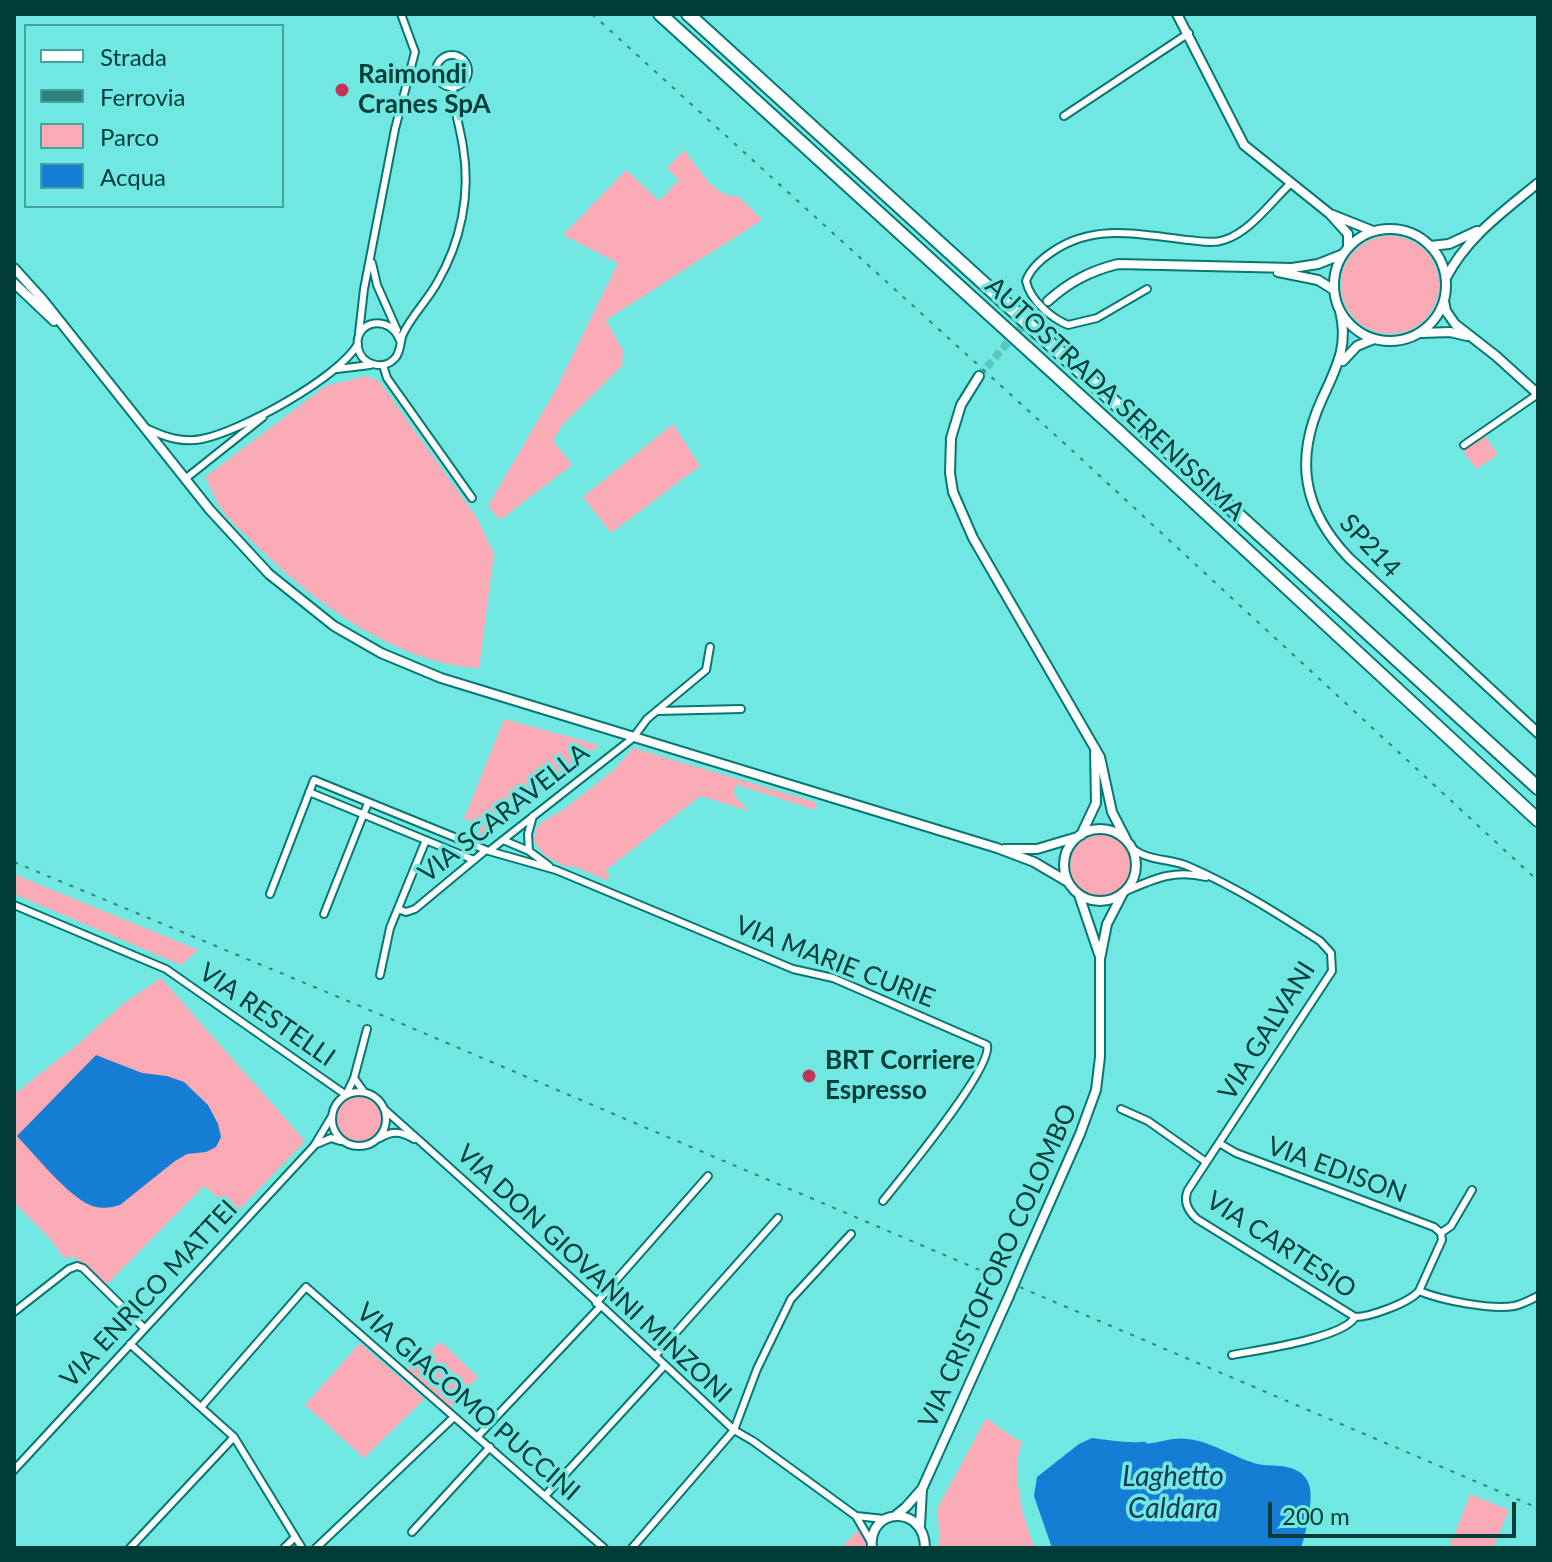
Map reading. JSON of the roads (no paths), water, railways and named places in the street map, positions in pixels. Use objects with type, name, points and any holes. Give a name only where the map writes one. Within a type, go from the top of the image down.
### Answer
[{"type":"highway","name":"AUTOSTRADA SERENISSIMA","points":[[660,14],[1538,820]]},
{"type":"highway","name":"AUTOSTRADA SERENISSIMA","points":[[688,14],[1538,788]]},
{"type":"street","points":[[374,365],[362,357],[358,340],[371,251],[415,52],[401,14]]},
{"type":"street","points":[[1177,14],[1244,145],[1330,214],[1348,234],[1346,250],[1334,277],[1340,311],[1359,332],[1375,339],[1388,341],[1420,333],[1450,332],[1469,337]]},
{"type":"street","points":[[1064,116],[1189,33]]},
{"type":"street","points":[[452,55],[462,58],[468,67],[467,78],[453,87],[443,84],[436,71],[439,62],[452,55]]},
{"type":"street","points":[[327,374],[346,367],[383,365],[394,360],[398,354],[399,337],[444,271],[463,215],[466,192],[464,153],[453,87]]},
{"type":"street","points":[[1446,279],[1458,256],[1482,229],[1538,183]]},
{"type":"street","points":[[1147,289],[1097,318],[1068,325],[1034,298],[1026,281],[1034,267],[1051,253],[1090,234],[1109,232],[1205,242],[1224,240],[1247,226],[1290,184]]},
{"type":"street","points":[[1330,214],[1373,231]]},
{"type":"street","points":[[1048,301],[1074,281],[1118,264],[1132,262],[1266,269],[1311,266],[1346,250],[1373,231],[1385,229],[1410,232],[1430,246],[1443,267],[1446,279],[1444,300],[1439,313],[1420,333]]},
{"type":"street","points":[[1430,246],[1449,244],[1482,229]]},
{"type":"street","points":[[371,251],[374,277],[399,337]]},
{"type":"street","points":[[14,268],[233,538],[313,611],[357,640],[441,678],[997,848],[1034,862],[1068,882],[1079,895],[1102,902],[1124,892],[1136,870],[1129,845],[1112,812],[1100,757],[973,538],[953,492],[951,438],[961,405],[979,376]]},
{"type":"street","points":[[1266,269],[1318,280],[1334,290]]},
{"type":"street","points":[[14,283],[81,348]]},
{"type":"street","points":[[1444,300],[1449,318],[1538,394],[1464,445]]},
{"type":"street","name":"SP214","points":[[1340,311],[1344,343],[1309,435],[1306,464],[1309,492],[1323,527],[1335,543],[1405,611],[1538,733]]},
{"type":"street","points":[[390,312],[398,319],[411,317]]},
{"type":"street","points":[[141,426],[168,438],[201,439],[232,429],[272,409],[327,374],[349,356],[362,331],[374,323],[391,324],[411,317]]},
{"type":"street","name":"SP214","points":[[1337,368],[1357,346],[1375,339]]},
{"type":"street","points":[[383,365],[387,378],[472,498]]},
{"type":"street","points":[[185,479],[272,409]]},
{"type":"street","name":"VIA SCARAVELLA","points":[[398,909],[406,912],[415,909],[633,738],[657,711],[706,670],[710,647]]},
{"type":"street","points":[[657,711],[741,709]]},
{"type":"street","points":[[1068,882],[1064,870],[1069,846],[1079,836],[1096,803],[1095,748]]},
{"type":"street","name":"VIA MARIE CURIE","points":[[309,792],[314,780],[488,850],[556,870],[773,961],[833,978],[987,1045],[989,1051],[971,1085],[883,1201]]},
{"type":"street","points":[[270,894],[309,792],[474,860]]},
{"type":"street","points":[[324,914],[368,803]]},
{"type":"street","points":[[529,851],[528,834],[533,816]]},
{"type":"street","points":[[380,975],[390,928],[434,829]]},
{"type":"street","points":[[997,848],[1037,849],[1093,830],[1117,834],[1129,845]]},
{"type":"street","points":[[503,840],[529,851],[556,870]]},
{"type":"street","name":"VIA GALVANI","points":[[1129,845],[1148,857],[1186,865],[1269,908],[1320,941],[1333,959],[1332,971],[1188,1190],[1187,1204]]},
{"type":"street","name":"VIA GALVANI","points":[[1124,892],[1157,877],[1175,873],[1217,880]]},
{"type":"street","name":"VIA CRISTOFORO COLOMBO","points":[[925,1548],[920,1526],[922,1489],[1080,1134],[1096,1090],[1100,1057],[1100,959],[1107,924],[1124,892]]},
{"type":"street","name":"VIA CRISTOFORO COLOMBO","points":[[1079,895],[1100,959]]},
{"type":"street","name":"VIA RESTELLI","points":[[14,905],[166,969],[346,1095]]},
{"type":"street","points":[[346,1095],[354,1078],[367,1029]]},
{"type":"street","points":[[314,1146],[331,1138],[360,1146],[376,1140],[385,1127],[384,1109],[378,1100],[364,1092],[354,1078]]},
{"type":"street","points":[[344,1142],[334,1129],[332,1116],[338,1101],[346,1095],[364,1092]]},
{"type":"street","name":"VIA DON GIOVANNI MINZONI","points":[[384,1109],[538,1246],[734,1430],[856,1516]]},
{"type":"street","points":[[1121,1109],[1148,1121],[1206,1162]]},
{"type":"street","name":"VIA ENRICO MATTEI","points":[[14,1470],[314,1146],[332,1116]]},
{"type":"street","name":"VIA DON GIOVANNI MINZONI","points":[[376,1140],[399,1132],[427,1148]]},
{"type":"street","name":"VIA EDISON","points":[[1219,1143],[1236,1153],[1434,1227],[1441,1233]]},
{"type":"street","points":[[477,1437],[598,1305],[708,1176]]},
{"type":"street","points":[[1232,1355],[1331,1334],[1351,1325],[1355,1317],[1363,1317],[1408,1300],[1419,1291],[1442,1240],[1441,1233],[1451,1226],[1472,1190]]},
{"type":"street","name":"VIA CARTESIO","points":[[1187,1204],[1197,1219],[1355,1317]]},
{"type":"street","points":[[655,1356],[778,1218]]},
{"type":"street","points":[[632,1548],[734,1430],[757,1369],[791,1299],[851,1234]]},
{"type":"street","points":[[14,1312],[77,1266],[83,1268],[144,1328]]},
{"type":"street","name":"VIA GIACOMO PUCCINI","points":[[202,1406],[306,1287],[604,1548]]},
{"type":"street","points":[[1419,1291],[1438,1298],[1504,1307],[1518,1305],[1538,1296]]},
{"type":"street","points":[[130,1344],[234,1437],[302,1548]]},
{"type":"street","points":[[545,1496],[665,1365]]},
{"type":"street","points":[[316,1548],[454,1417]]},
{"type":"street","points":[[130,1548],[234,1437]]},
{"type":"street","points":[[412,1532],[490,1447]]},
{"type":"street","name":"VIA CRISTOFORO COLOMBO","points":[[871,1546],[878,1525],[922,1489]]},
{"type":"street","points":[[871,1546],[856,1516],[909,1518],[920,1526]]},
{"type":"street","points":[[284,1548],[295,1537]]},
{"type":"water","points":[[96,1055],[142,1073],[184,1082],[208,1105],[221,1137],[216,1147],[206,1152],[187,1154],[175,1161],[120,1205],[101,1208],[72,1193],[17,1136]]},
{"type":"water","name":"Laghetto Caldara","points":[[1092,1438],[1147,1444],[1188,1439],[1247,1461],[1295,1469],[1308,1482],[1311,1496],[1301,1548],[1052,1548],[1034,1496],[1037,1477],[1079,1444]]},
{"type":"tunnel","points":[[979,376],[1048,301]]},
{"type":"railway","points":[[592,14],[1076,454],[1538,881]]},
{"type":"railway","points":[[14,862],[372,1011],[1538,1508]]},
{"type":"place","name":"Raimondi Cranes SpA","points":[[342,90]]},
{"type":"place","name":"BRT Corriere Espresso","points":[[809,1076]]}]
